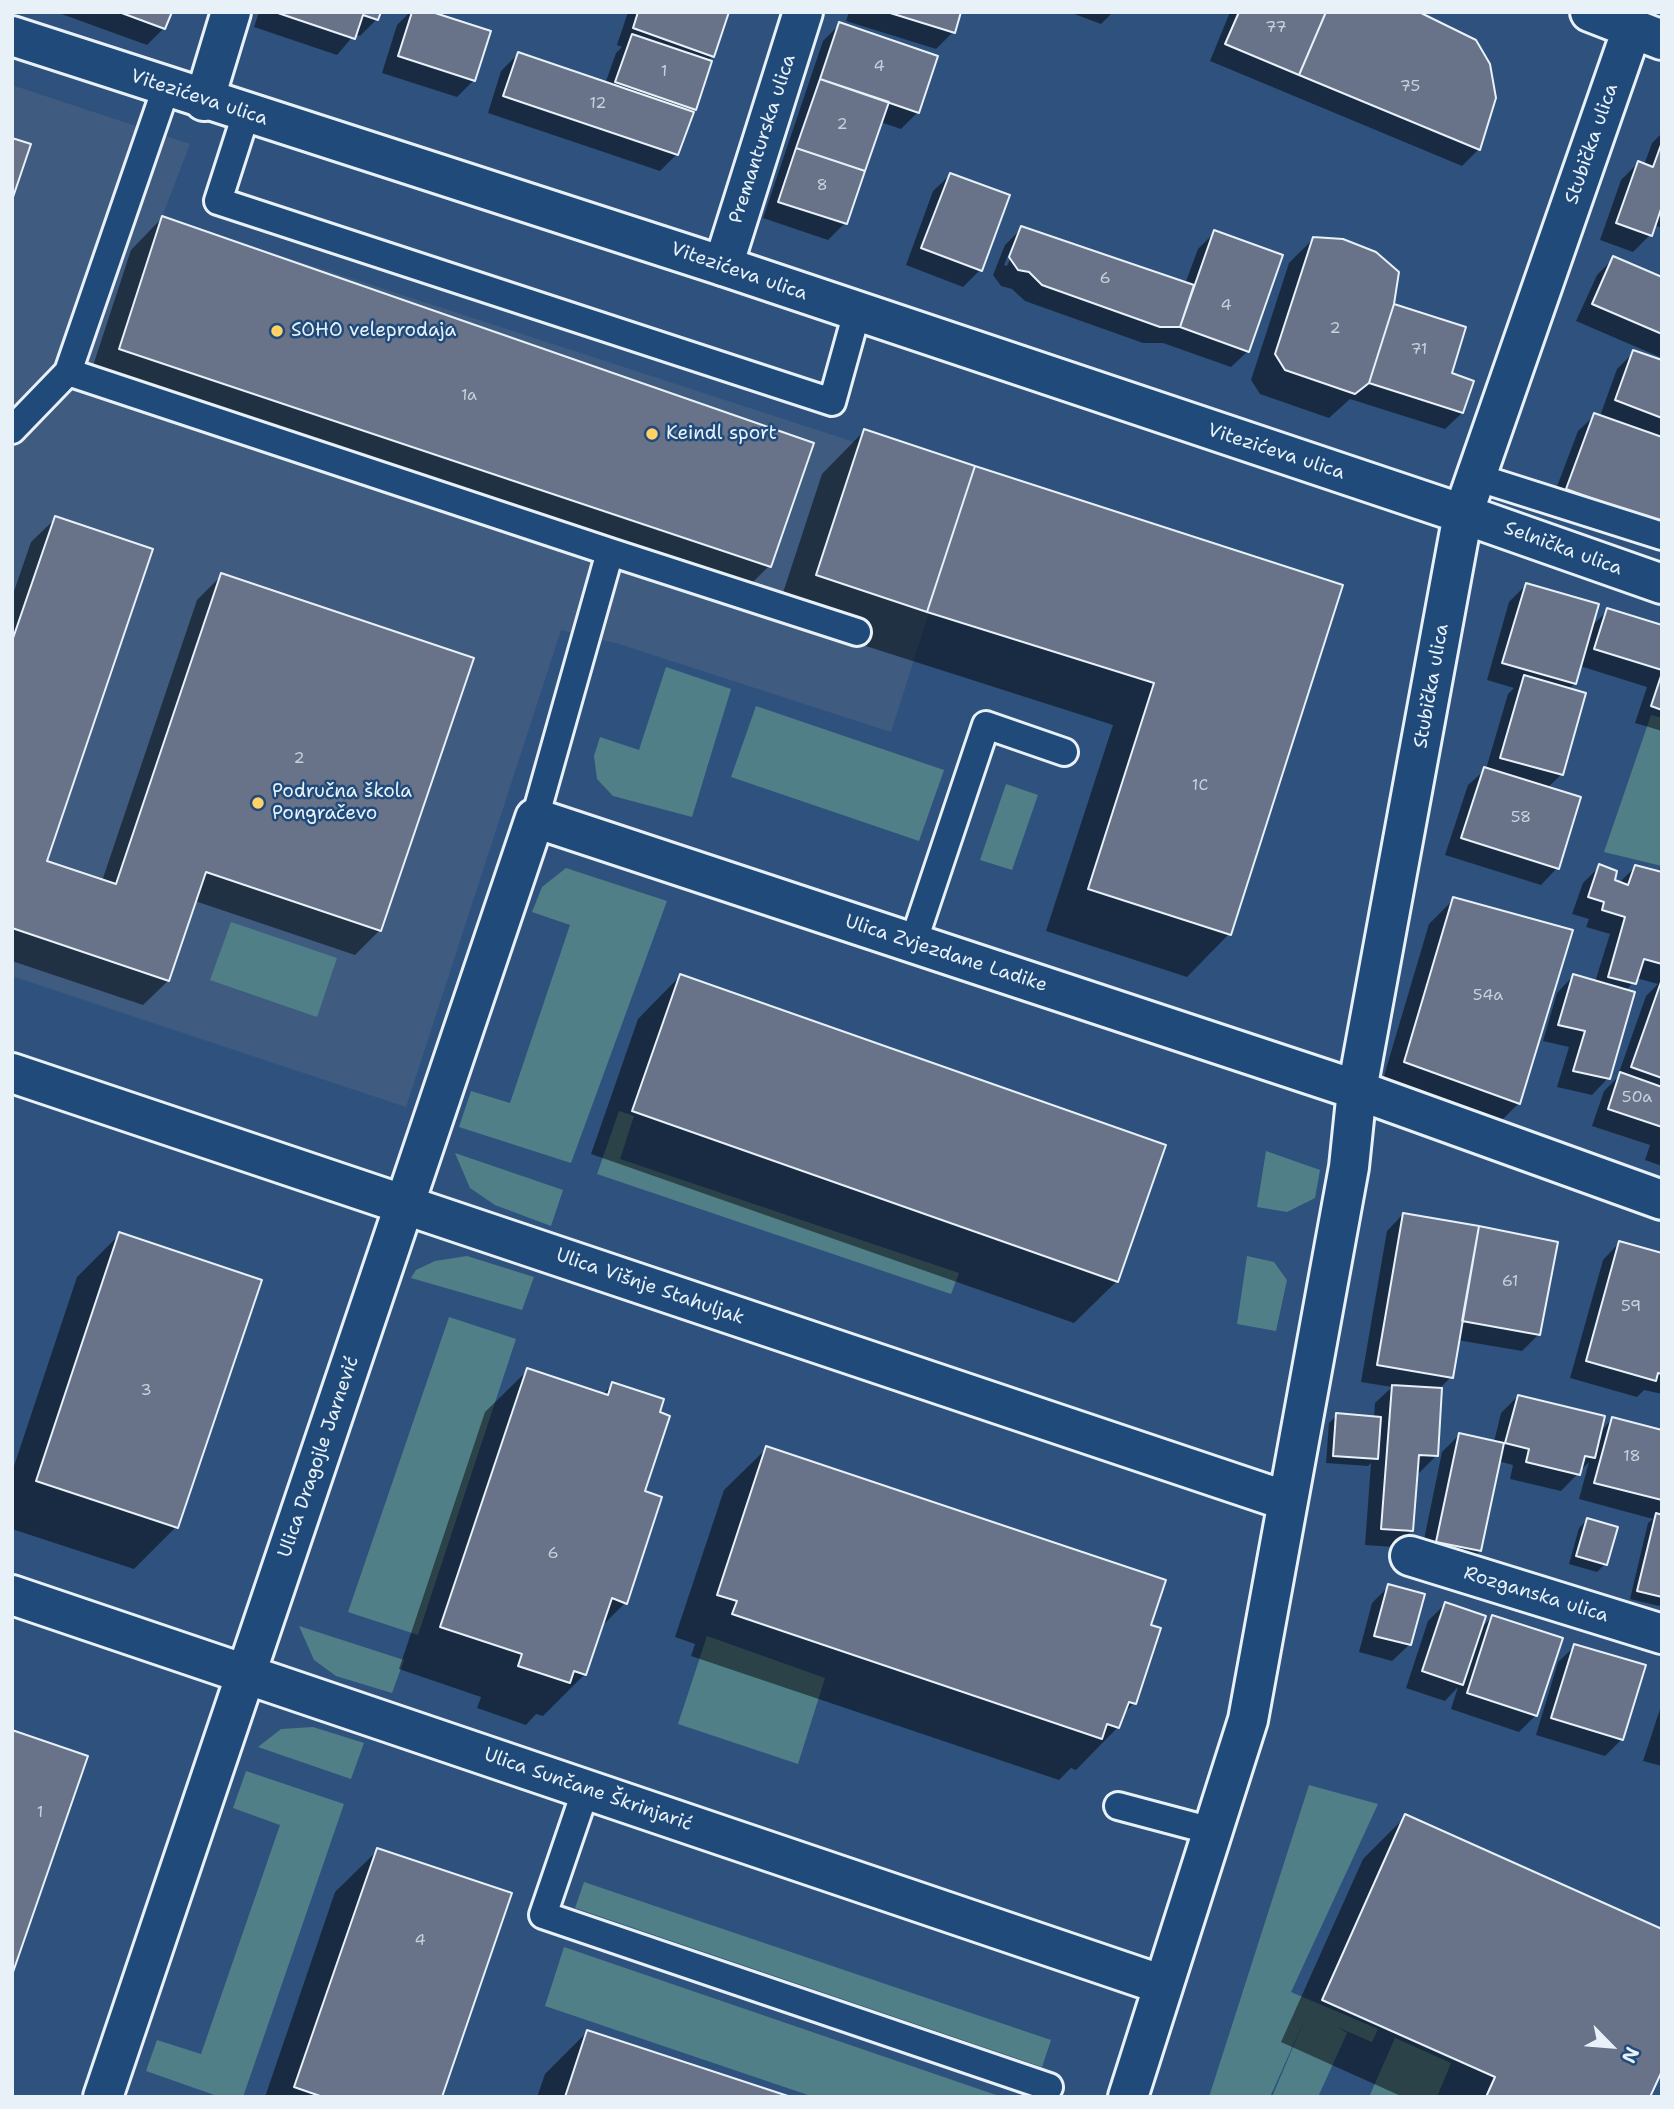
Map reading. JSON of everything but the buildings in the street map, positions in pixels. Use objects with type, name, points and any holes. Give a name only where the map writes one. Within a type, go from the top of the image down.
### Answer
[{"type":"street","points":[[204,101],[231,12]]},
{"type":"street","name":"Premanturska ulica","points":[[723,266],[803,12]]},
{"type":"street","name":"Stubička ulica","points":[[1128,2097],[1248,1720],[1349,1167],[1357,1090],[1463,514],[1647,34],[1590,12]]},
{"type":"street","name":"Vitezićeva ulica","points":[[12,36],[204,101],[723,266],[1463,514]]},
{"type":"street","name":"Selnička ulica","points":[[1463,514],[1662,584]]},
{"type":"street","name":"Ulica Zvjezdane Ladike","points":[[535,818],[1357,1090]]},
{"type":"street","name":"Ulica Dragojle Jarnević","points":[[103,2097],[535,818]]},
{"type":"street","name":"Ulica Višnje Stahuljak","points":[[12,1073],[1287,1501]]},
{"type":"street","points":[[1357,1090],[1662,1200]]},
{"type":"street","name":"Rozganska ulica","points":[[1410,1556],[1662,1634]]},
{"type":"street","name":"Ulica Sunčane Škrinjarić","points":[[12,1595],[1163,1985]]},
{"type":"lane","points":[[12,430],[68,372],[166,88]]},
{"type":"lane","points":[[246,114],[218,201],[831,402],[857,312]]},
{"type":"lane","points":[[68,372],[857,632]]},
{"type":"lane","points":[[1476,477],[1662,536]]},
{"type":"lane","points":[[535,818],[610,552]]},
{"type":"lane","points":[[913,943],[986,725],[1064,752]]},
{"type":"lane","points":[[586,1789],[543,1915],[1049,2087]]},
{"type":"lane","points":[[1118,1806],[1212,1831]]},
{"type":"shaded area","points":[[12,85],[190,144],[162,217],[971,480],[891,732],[619,644],[561,630],[406,1107],[12,976]]},
{"type":"green space","points":[[666,667],[731,689],[692,817],[613,796],[597,779],[594,756],[600,737],[639,750]]},
{"type":"green space","points":[[756,706],[944,770],[919,841],[731,777]]},
{"type":"green space","points":[[1651,715],[1662,718],[1662,866],[1604,852]]},
{"type":"green space","points":[[1006,784],[1038,795],[1012,870],[980,860]]},
{"type":"green space","points":[[566,868],[667,901],[571,1163],[459,1127],[471,1091],[510,1103],[570,925],[532,912],[542,887]]},
{"type":"green space","points":[[231,922],[337,958],[317,1017],[210,980]]},
{"type":"green space","points":[[619,1111],[634,1116],[620,1159],[959,1273],[951,1294],[597,1174]]},
{"type":"green space","points":[[1266,1151],[1320,1170],[1315,1198],[1287,1212],[1257,1207]]},
{"type":"green space","points":[[455,1153],[563,1190],[551,1226],[495,1205],[470,1188]]},
{"type":"green space","points":[[467,1256],[534,1277],[522,1310],[411,1278],[416,1270],[435,1261]]},
{"type":"green space","points":[[1247,1256],[1274,1262],[1287,1280],[1276,1331],[1237,1324]]},
{"type":"green space","points":[[449,1317],[516,1339],[418,1635],[348,1612]]},
{"type":"green space","points":[[299,1626],[404,1660],[392,1693],[336,1676],[314,1660]]},
{"type":"green space","points":[[707,1636],[825,1678],[798,1764],[678,1724]]},
{"type":"green space","points":[[313,1727],[364,1743],[351,1779],[258,1747],[281,1729]]},
{"type":"green space","points":[[246,1771],[344,1804],[243,2097],[220,2097],[146,2071],[157,2040],[201,2054],[280,1825],[233,1808]]},
{"type":"green space","points":[[1309,1785],[1378,1804],[1291,1992],[1378,2029],[1372,2042],[1337,2027],[1347,2033],[1318,2097],[1272,2097],[1307,2014],[1270,2097],[1209,2097]]},
{"type":"green space","points":[[584,1882],[1051,2040],[1042,2067],[575,1908]]},
{"type":"green space","points":[[564,1947],[1002,2097],[814,2097],[545,2006]]},
{"type":"green space","points":[[1395,2038],[1451,2063],[1437,2097],[1369,2097]]},
{"type":"place","name":"SOHO veleprodaja","points":[[277,331]]},
{"type":"place","name":"Keindl sport","points":[[652,434]]},
{"type":"place","name":"Područna škola Pongračevo","points":[[258,803]]}]
